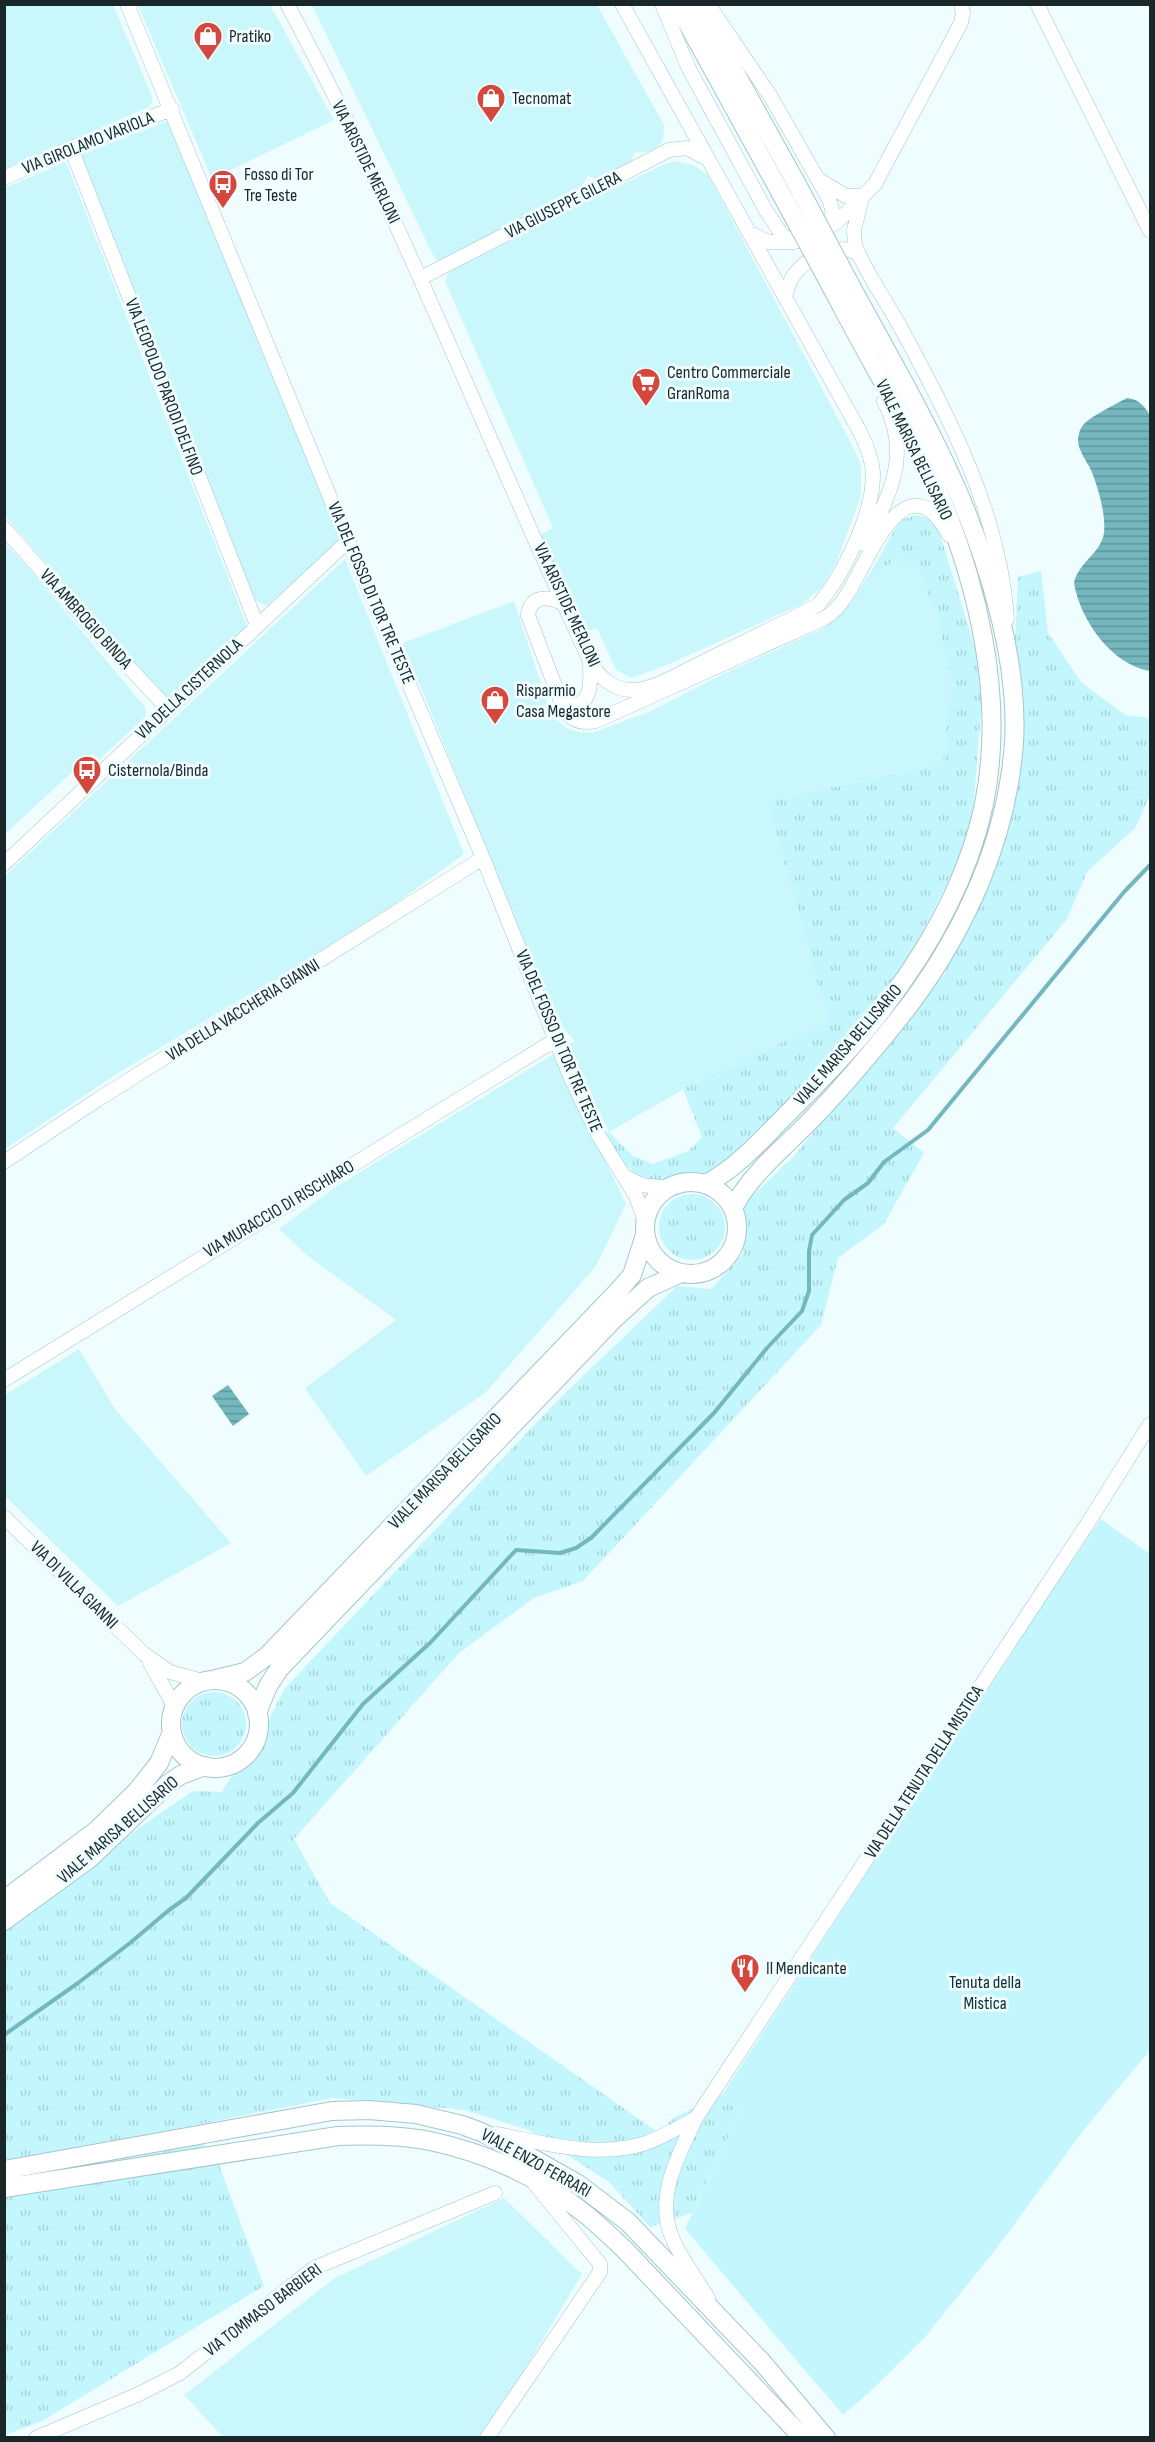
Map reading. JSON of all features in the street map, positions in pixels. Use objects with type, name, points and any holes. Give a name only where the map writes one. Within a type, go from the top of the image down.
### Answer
[{"type":"main road","name":"VIALE MARISA BELLISARIO","points":[[677,4],[786,183]]},
{"type":"main road","name":"VIALE MARISA BELLISARIO","points":[[698,4],[932,479],[965,567],[985,659],[991,744],[982,810],[959,879],[925,948],[870,1024],[825,1075],[738,1164],[706,1184]]},
{"type":"main road","name":"VIALE MARISA BELLISARIO","points":[[733,1208],[751,1180],[829,1101],[882,1039],[922,987],[952,941],[977,892],[1000,823],[1012,762],[1013,696],[1007,656],[996,604],[966,511],[928,430],[845,299]]},
{"type":"main road","points":[[680,1183],[706,1184],[717,1190],[733,1208],[737,1222],[736,1237],[731,1251],[722,1262],[710,1270],[696,1274],[681,1273],[657,1259],[649,1248],[645,1228],[649,1208],[667,1188],[680,1183]]},
{"type":"main road","name":"VIALE MARISA BELLISARIO","points":[[209,1680],[245,1672],[267,1656],[620,1289],[632,1275],[645,1228]]},
{"type":"main road","name":"VIALE MARISA BELLISARIO","points":[[257,1713],[268,1686],[279,1669],[632,1300],[648,1288],[681,1273]]},
{"type":"main road","points":[[209,1680],[230,1682],[242,1689],[251,1699],[257,1713],[255,1741],[245,1756],[229,1765],[205,1766],[189,1760],[171,1732],[175,1707],[186,1691],[209,1680]]},
{"type":"main road","name":"VIALE MARISA BELLISARIO","points":[[4,1900],[97,1830],[137,1791],[159,1763],[171,1732]]},
{"type":"main road","name":"VIALE MARISA BELLISARIO","points":[[4,1921],[89,1859],[169,1783],[205,1766]]},
{"type":"main road","name":"VIALE ENZO FERRARI","points":[[4,2170],[332,2111],[369,2110],[416,2114],[481,2132],[560,2173],[614,2210],[721,2319],[826,2438]]},
{"type":"main road","name":"VIALE ENZO FERRARI","points":[[4,2188],[338,2136],[378,2135],[429,2141],[468,2151],[531,2179],[579,2208],[625,2250],[803,2438]]},
{"type":"street","name":"VIA DEL FOSSO DI TOR TRE TESTE","points":[[128,4],[348,541],[483,858],[555,1040],[597,1133],[636,1196],[645,1228]]},
{"type":"street","name":"VIA ARISTIDE MERLONI","points":[[287,4],[339,105],[421,278],[590,659],[600,676],[626,690],[639,689],[664,681],[818,605],[835,583],[852,547],[868,506],[873,471],[860,432],[622,4]]},
{"type":"street","points":[[662,4],[688,67],[759,199],[782,235],[794,242]]},
{"type":"street","points":[[708,4],[771,97],[817,177],[832,208],[832,216],[826,230]]},
{"type":"street","points":[[1037,4],[1150,231]]},
{"type":"street","points":[[749,233],[770,242],[794,242],[813,237],[838,221],[863,196],[882,173],[961,23],[962,6]]},
{"type":"street","name":"VIA GIROLAMO VARIOLA","points":[[4,178],[72,148],[172,109]]},
{"type":"street","name":"VIA LEOPOLDO PARODI DELFINO","points":[[72,148],[257,625]]},
{"type":"street","name":"VIA GIUSEPPE GILERA","points":[[421,278],[669,150],[683,148],[707,159]]},
{"type":"street","points":[[817,177],[841,194],[854,197],[863,196]]},
{"type":"street","name":"VIALE MARISA BELLISARIO","points":[[863,196],[854,230],[855,246],[940,403],[982,497],[995,542],[1004,591],[1013,696]]},
{"type":"street","points":[[785,297],[790,281],[798,270],[824,254],[834,250],[849,249],[860,256]]},
{"type":"street","points":[[818,605],[840,589],[850,574],[894,483],[897,462],[898,442],[892,419],[852,340],[845,299]]},
{"type":"street","points":[[565,604],[552,598],[539,599],[531,605],[528,615],[563,711],[571,718],[584,722],[596,721],[831,614],[845,598],[887,524],[897,513],[907,507],[922,508],[937,517],[965,567]]},
{"type":"street","name":"VIA AMBROGIO BINDA","points":[[4,528],[168,709]]},
{"type":"street","name":"VIA DELLA CISTERNOLA","points":[[4,864],[348,541]]},
{"type":"street","points":[[560,699],[574,706],[585,700],[590,686],[590,659]]},
{"type":"street","name":"VIA DELLA VACCHERIA GIANNI","points":[[4,1162],[97,1100],[483,858]]},
{"type":"street","name":"VIA MURACCIO DI RISCHIARO","points":[[4,1380],[555,1040]]},
{"type":"street","points":[[624,1176],[642,1185],[667,1188]]},
{"type":"street","name":"VIA DELLA TENUTA DELLA MISTICA","points":[[721,2319],[673,2241],[666,2219],[668,2185],[696,2118],[1086,1526],[1150,1424]]},
{"type":"street","name":"VIA DI VILLA GIANNI","points":[[4,1517],[144,1654],[170,1672],[209,1680]]},
{"type":"street","name":"VIA DI VILLA GIANNI","points":[[144,1654],[175,1707]]},
{"type":"street","points":[[481,2132],[573,2149],[615,2150],[646,2143],[696,2118]]},
{"type":"street","points":[[488,2438],[600,2272],[600,2264],[531,2179]]},
{"type":"street","name":"VIA TOMMASO BARBIERI","points":[[36,2438],[139,2394],[180,2373],[314,2268],[495,2193]]},
{"type":"shaded area","points":[[5,4],[113,5],[152,96],[149,107],[5,169]]},
{"type":"shaded area","points":[[138,5],[270,5],[334,120],[212,179]]},
{"type":"shaded area","name":"Tecnomat","points":[[312,5],[597,5],[664,125],[663,140],[653,151],[634,153],[631,164],[600,180],[588,176],[578,191],[440,263],[435,259]]},
{"type":"shaded area","points":[[168,121],[340,540],[267,606],[255,600],[80,155]]},
{"type":"shaded area","points":[[676,161],[693,165],[708,175],[854,449],[861,465],[861,496],[836,563],[822,587],[802,604],[669,664],[632,678],[616,670],[597,628],[585,632],[540,535],[553,528],[445,281],[448,274],[459,266],[589,200]]},
{"type":"shaded area","points":[[66,162],[247,626],[167,702],[5,516],[4,188]]},
{"type":"shaded area","points":[[1127,398],[1141,404],[1150,415],[1150,671],[1123,660],[1100,639],[1083,612],[1074,583],[1080,570],[1099,546],[1104,533],[1103,509],[1091,470],[1080,449],[1078,441],[1080,430],[1088,421]]},
{"type":"shaded area","points":[[5,543],[34,574],[145,707],[146,716],[99,760],[93,753],[5,834]]},
{"type":"shaded area","points":[[898,558],[916,564],[935,611],[951,680],[943,764],[767,801],[828,1021],[684,1089],[609,1132],[568,1044],[575,1041],[555,1019],[403,643],[514,601],[554,717],[566,728],[592,733],[649,712],[721,675],[822,629],[851,603],[872,570],[879,571]]},
{"type":"shaded area","points":[[345,559],[464,854],[373,920],[118,1073],[5,1149],[5,876]]},
{"type":"shaded area","points":[[554,1054],[626,1204],[596,1266],[485,1393],[366,1476],[305,1388],[396,1320],[308,1256],[279,1229],[334,1188]]},
{"type":"shaded area","points":[[79,1349],[115,1409],[231,1543],[118,1606],[5,1496],[5,1395]]},
{"type":"shaded area","points":[[228,1385],[249,1414],[233,1426],[212,1396]]},
{"type":"shaded area","points":[[504,2198],[582,2274],[484,2437],[223,2437],[184,2395],[335,2278]]},
{"type":"green space","points":[[917,515],[929,519],[938,528],[981,667],[982,698],[973,813],[956,866],[904,968],[873,1014],[719,1172],[675,1177],[660,1182],[647,1180],[638,1176],[621,1161],[603,1133],[609,1132],[633,1156],[653,1164],[688,1151],[702,1137],[683,1089],[828,1021],[767,801],[943,764],[951,680],[935,611],[916,564],[903,566],[898,558],[879,571],[872,570],[898,524],[904,519]]},
{"type":"green space","points":[[1041,571],[1048,633],[1082,683],[1125,715],[1150,718],[1150,794],[1136,827],[1087,872],[1067,919],[893,1128],[924,1153],[884,1224],[838,1258],[821,1325],[583,1581],[534,1598],[459,1653],[294,1839],[330,1903],[662,2135],[671,2119],[723,2094],[743,2106],[692,2213],[650,2227],[609,2182],[529,2130],[465,2110],[332,2098],[191,2126],[219,2165],[264,2286],[42,2421],[5,2435],[5,1932],[137,1829],[193,1791],[221,1792],[264,1729],[285,1688],[557,1401],[677,1286],[711,1289],[743,1254],[740,1207],[792,1158],[945,973],[1006,829],[1018,577]]},
{"type":"green space","points":[[692,1194],[704,1197],[715,1204],[722,1215],[725,1227],[722,1239],[715,1250],[704,1257],[692,1260],[680,1257],[669,1250],[662,1239],[659,1227],[662,1215],[669,1204],[680,1197]]},
{"type":"green space","name":"Tenuta della Mistica","points":[[1101,1519],[1150,1554],[1150,2050],[1083,2131],[996,2249],[926,2336],[874,2388],[843,2415],[685,2229],[743,2106],[723,2094],[1014,1646]]},
{"type":"green space","points":[[214,1692],[232,1698],[240,1706],[246,1724],[240,1742],[232,1750],[214,1756],[196,1750],[188,1742],[182,1724],[188,1706],[196,1698]]},
{"type":"waterway","points":[[4,2035],[78,1983],[186,1898],[258,1823],[293,1793],[363,1704],[431,1642],[516,1550],[560,1553],[576,1548],[591,1538],[714,1413],[767,1348],[802,1311],[809,1291],[809,1251],[812,1235],[844,1200],[868,1183],[884,1162],[928,1130],[1124,892],[1150,865]]},
{"type":"place","name":"Pratiko","points":[[208,62]]},
{"type":"place","name":"Tecnomat","points":[[491,124]]},
{"type":"place","name":"Fosso di Tor Tre Teste","points":[[223,210]]},
{"type":"place","name":"Centro Commerciale GranRoma","points":[[646,408]]},
{"type":"place","name":"Risparmio Casa Megastore","points":[[495,726]]},
{"type":"place","name":"Cisternola/Binda","points":[[87,796]]},
{"type":"place","name":"Il Mendicante","points":[[745,1994]]}]
